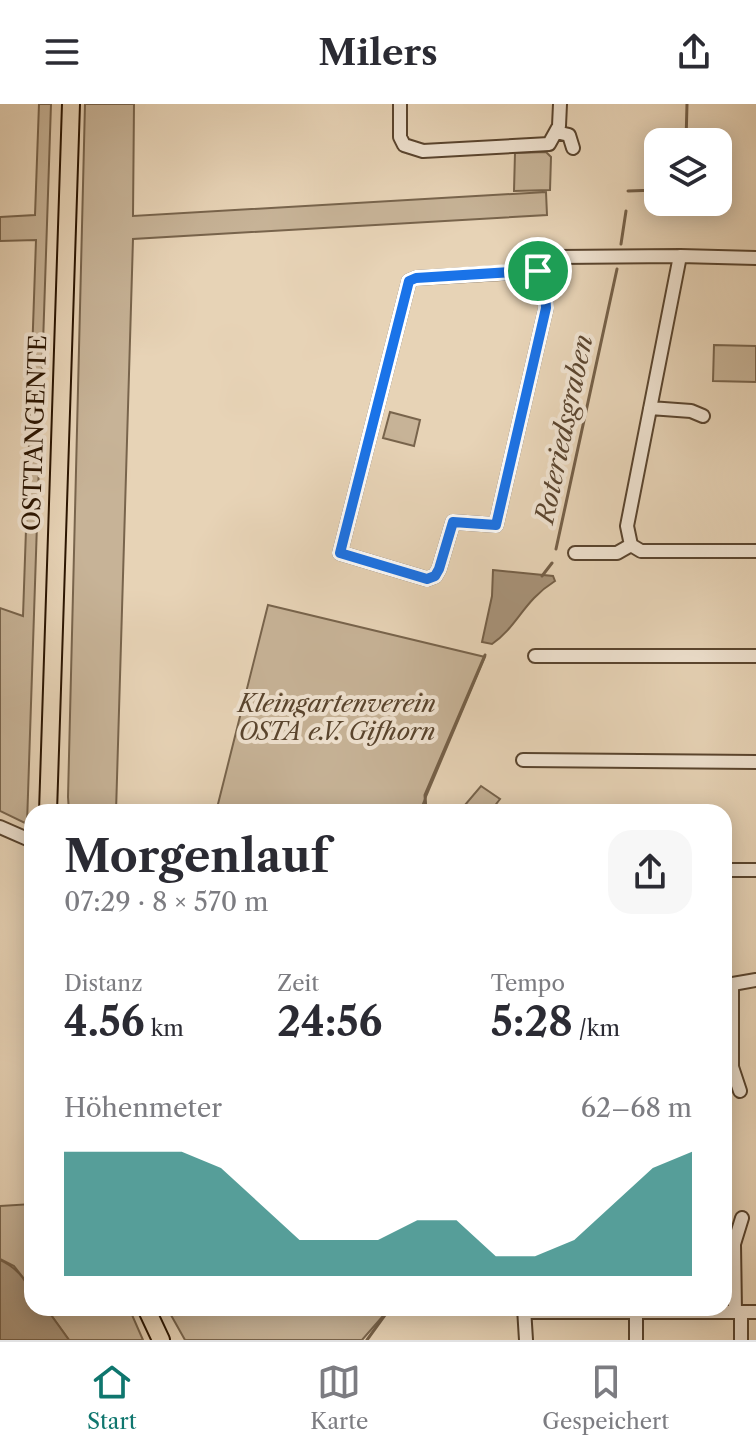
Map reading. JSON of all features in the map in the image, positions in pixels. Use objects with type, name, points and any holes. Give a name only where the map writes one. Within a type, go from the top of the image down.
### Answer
[{"type":"main road","name":"OSTTANGENTE","points":[[48,804],[71,104]]},
{"type":"main road","points":[[150,1316],[161,1340]]},
{"type":"street","points":[[400,104],[400,137],[412,150],[549,144],[556,132],[560,104]]},
{"type":"street","points":[[556,132],[569,135],[573,148]]},
{"type":"street","points":[[680,256],[627,526],[631,545],[641,551],[756,551]]},
{"type":"street","points":[[544,270],[546,308],[500,520],[496,525],[489,526],[453,522],[446,536],[439,569],[435,576],[427,579],[340,553],[406,287],[416,278],[544,270],[557,257],[756,258]]},
{"type":"street","points":[[650,408],[691,411],[703,416]]},
{"type":"street","points":[[575,553],[617,553],[631,545]]},
{"type":"street","points":[[535,656],[756,656]]},
{"type":"street","points":[[523,760],[756,762]]},
{"type":"street","points":[[0,827],[24,838]]},
{"type":"street","points":[[732,870],[756,870]]},
{"type":"street","points":[[732,984],[756,980]]},
{"type":"street","points":[[732,1067],[740,1091]]},
{"type":"street","points":[[741,1340],[734,1244],[742,1218]]},
{"type":"street","points":[[732,1312],[756,1312]]},
{"type":"street","points":[[524,1316],[526,1340]]},
{"type":"street","points":[[636,1316],[636,1340]]},
{"type":"green space","points":[[39,104],[51,104],[28,804],[24,804],[24,823],[0,811],[0,608],[23,616],[36,240],[0,241],[0,217],[35,215]]},
{"type":"green space","points":[[85,104],[134,104],[133,216],[546,192],[547,215],[133,239],[116,804],[68,804]]},
{"type":"green space","points":[[546,152],[551,157],[550,190],[514,191],[515,153]]},
{"type":"green space","points":[[714,345],[756,346],[756,382],[713,381]]},
{"type":"green space","points":[[390,412],[420,420],[414,446],[383,438]]},
{"type":"green space","name":"Kleingartenverein OSTA e.V. Gifhorn","points":[[268,605],[485,657],[423,804],[218,804]]},
{"type":"green space","points":[[481,786],[500,799],[496,804],[466,804]]},
{"type":"green space","points":[[24,1204],[24,1279],[14,1266],[0,1259],[0,1206]]},
{"type":"green space","points":[[52,1316],[132,1316],[143,1340],[69,1340]]},
{"type":"green space","points":[[172,1316],[383,1316],[362,1340],[185,1340]]},
{"type":"shaded area","points":[[493,570],[553,576],[555,581],[535,597],[492,644],[482,642],[492,596]]},
{"type":"shaded area","points":[[0,1260],[14,1268],[24,1279],[24,1316],[52,1316],[69,1340],[0,1340]]},
{"type":"waterway","name":"Roteriedsgraben","points":[[686,128],[687,104]]},
{"type":"waterway","name":"Roteriedsgraben","points":[[628,191],[644,190]]},
{"type":"waterway","name":"Roteriedsgraben","points":[[621,244],[626,211]]},
{"type":"waterway","name":"Roteriedsgraben","points":[[556,549],[617,269]]},
{"type":"waterway","name":"Roteriedsgraben","points":[[542,576],[552,563]]},
{"type":"waterway","name":"Roteriedsgraben","points":[[426,804],[425,795],[485,655]]},
{"type":"waterway","name":"Roteriedsgraben","points":[[367,1340],[384,1316]]},
{"type":"route","points":[[544,270],[546,308],[500,520],[496,525],[489,526],[453,522],[446,536],[439,569],[435,576],[427,579],[347,558],[340,553],[339,546],[409,281],[416,278],[538,271],[544,270]]}]
